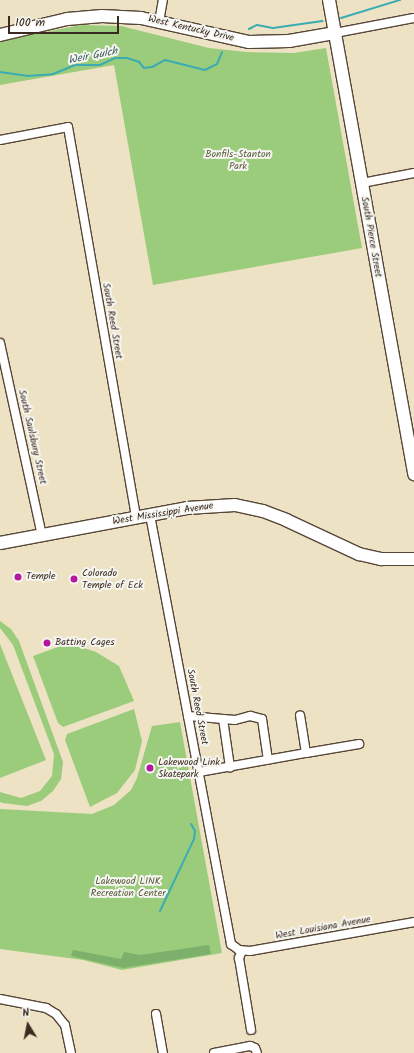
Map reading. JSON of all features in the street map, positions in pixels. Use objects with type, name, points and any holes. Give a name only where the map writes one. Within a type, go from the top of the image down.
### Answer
[{"type":"street","points":[[159,22],[163,0]]},
{"type":"street","name":"South Pierce Street","points":[[329,0],[414,474]]},
{"type":"street","name":"West Kentucky Drive","points":[[0,34],[92,16],[132,17],[249,42],[289,41],[335,33]]},
{"type":"street","points":[[335,33],[414,18]]},
{"type":"street","name":"South Reed Street","points":[[0,140],[68,127],[136,518]]},
{"type":"street","points":[[362,183],[414,173]]},
{"type":"street","name":"South Saulsbury Street","points":[[0,343],[42,536]]},
{"type":"street","name":"West Mississippi Avenue","points":[[0,543],[150,515],[210,506],[247,507],[286,520],[359,554],[381,559],[414,559]]},
{"type":"street","name":"South Reed Street","points":[[150,515],[199,772],[227,930],[231,944],[239,949],[239,958],[251,1030]]},
{"type":"street","points":[[300,715],[306,753]]},
{"type":"street","points":[[188,716],[223,719],[250,716],[262,719],[268,760]]},
{"type":"street","points":[[223,719],[230,767]]},
{"type":"street","points":[[199,772],[359,744]]},
{"type":"street","name":"West Louisiana Avenue","points":[[239,949],[414,922]]},
{"type":"street","points":[[0,999],[46,1008],[56,1014],[65,1025],[71,1053]]},
{"type":"street","points":[[156,1014],[163,1053]]},
{"type":"street","points":[[214,1053],[250,1046],[256,1050]]},
{"type":"green space","name":"Bonfils-Stanton Park","points":[[81,25],[121,26],[209,48],[247,52],[294,53],[326,48],[362,248],[153,285],[114,65],[0,85],[0,41]]},
{"type":"green space","points":[[0,621],[11,629],[19,641],[63,762],[61,779],[53,791],[41,801],[27,806],[0,802],[0,792],[21,798],[40,791],[52,776],[54,754],[13,645],[0,628]]},
{"type":"green space","points":[[69,643],[96,652],[119,666],[134,701],[63,727],[58,723],[33,656]]},
{"type":"green space","points":[[0,644],[46,760],[0,778]]},
{"type":"green space","points":[[134,709],[142,741],[135,770],[117,793],[90,807],[65,740],[67,734]]},
{"type":"green space","name":"Lakewood LINK Recreation Center","points":[[180,722],[222,953],[122,970],[83,960],[0,949],[0,809],[92,814],[114,805],[131,790],[137,778],[152,726]]},
{"type":"green space","points":[[209,945],[211,954],[123,968],[71,956],[73,950],[121,959],[124,952],[140,955]]},
{"type":"waterway","name":"Weir Gulch","points":[[341,18],[400,0]]},
{"type":"waterway","name":"Weir Gulch","points":[[249,29],[257,25],[273,28],[323,21]]},
{"type":"waterway","name":"Weir Gulch","points":[[0,72],[27,76],[53,74],[75,65],[100,65],[115,58],[127,58],[139,62],[144,68],[152,67],[165,60],[205,70],[217,64],[222,52]]},
{"type":"waterway","points":[[160,911],[194,839],[195,831],[191,824]]},
{"type":"place","name":"Temple","points":[[18,577]]},
{"type":"place","name":"Colorado Temple of Eck","points":[[74,579]]},
{"type":"place","name":"Batting Cages","points":[[47,643]]},
{"type":"place","name":"Lakewood Link Skatepark","points":[[150,768]]}]
